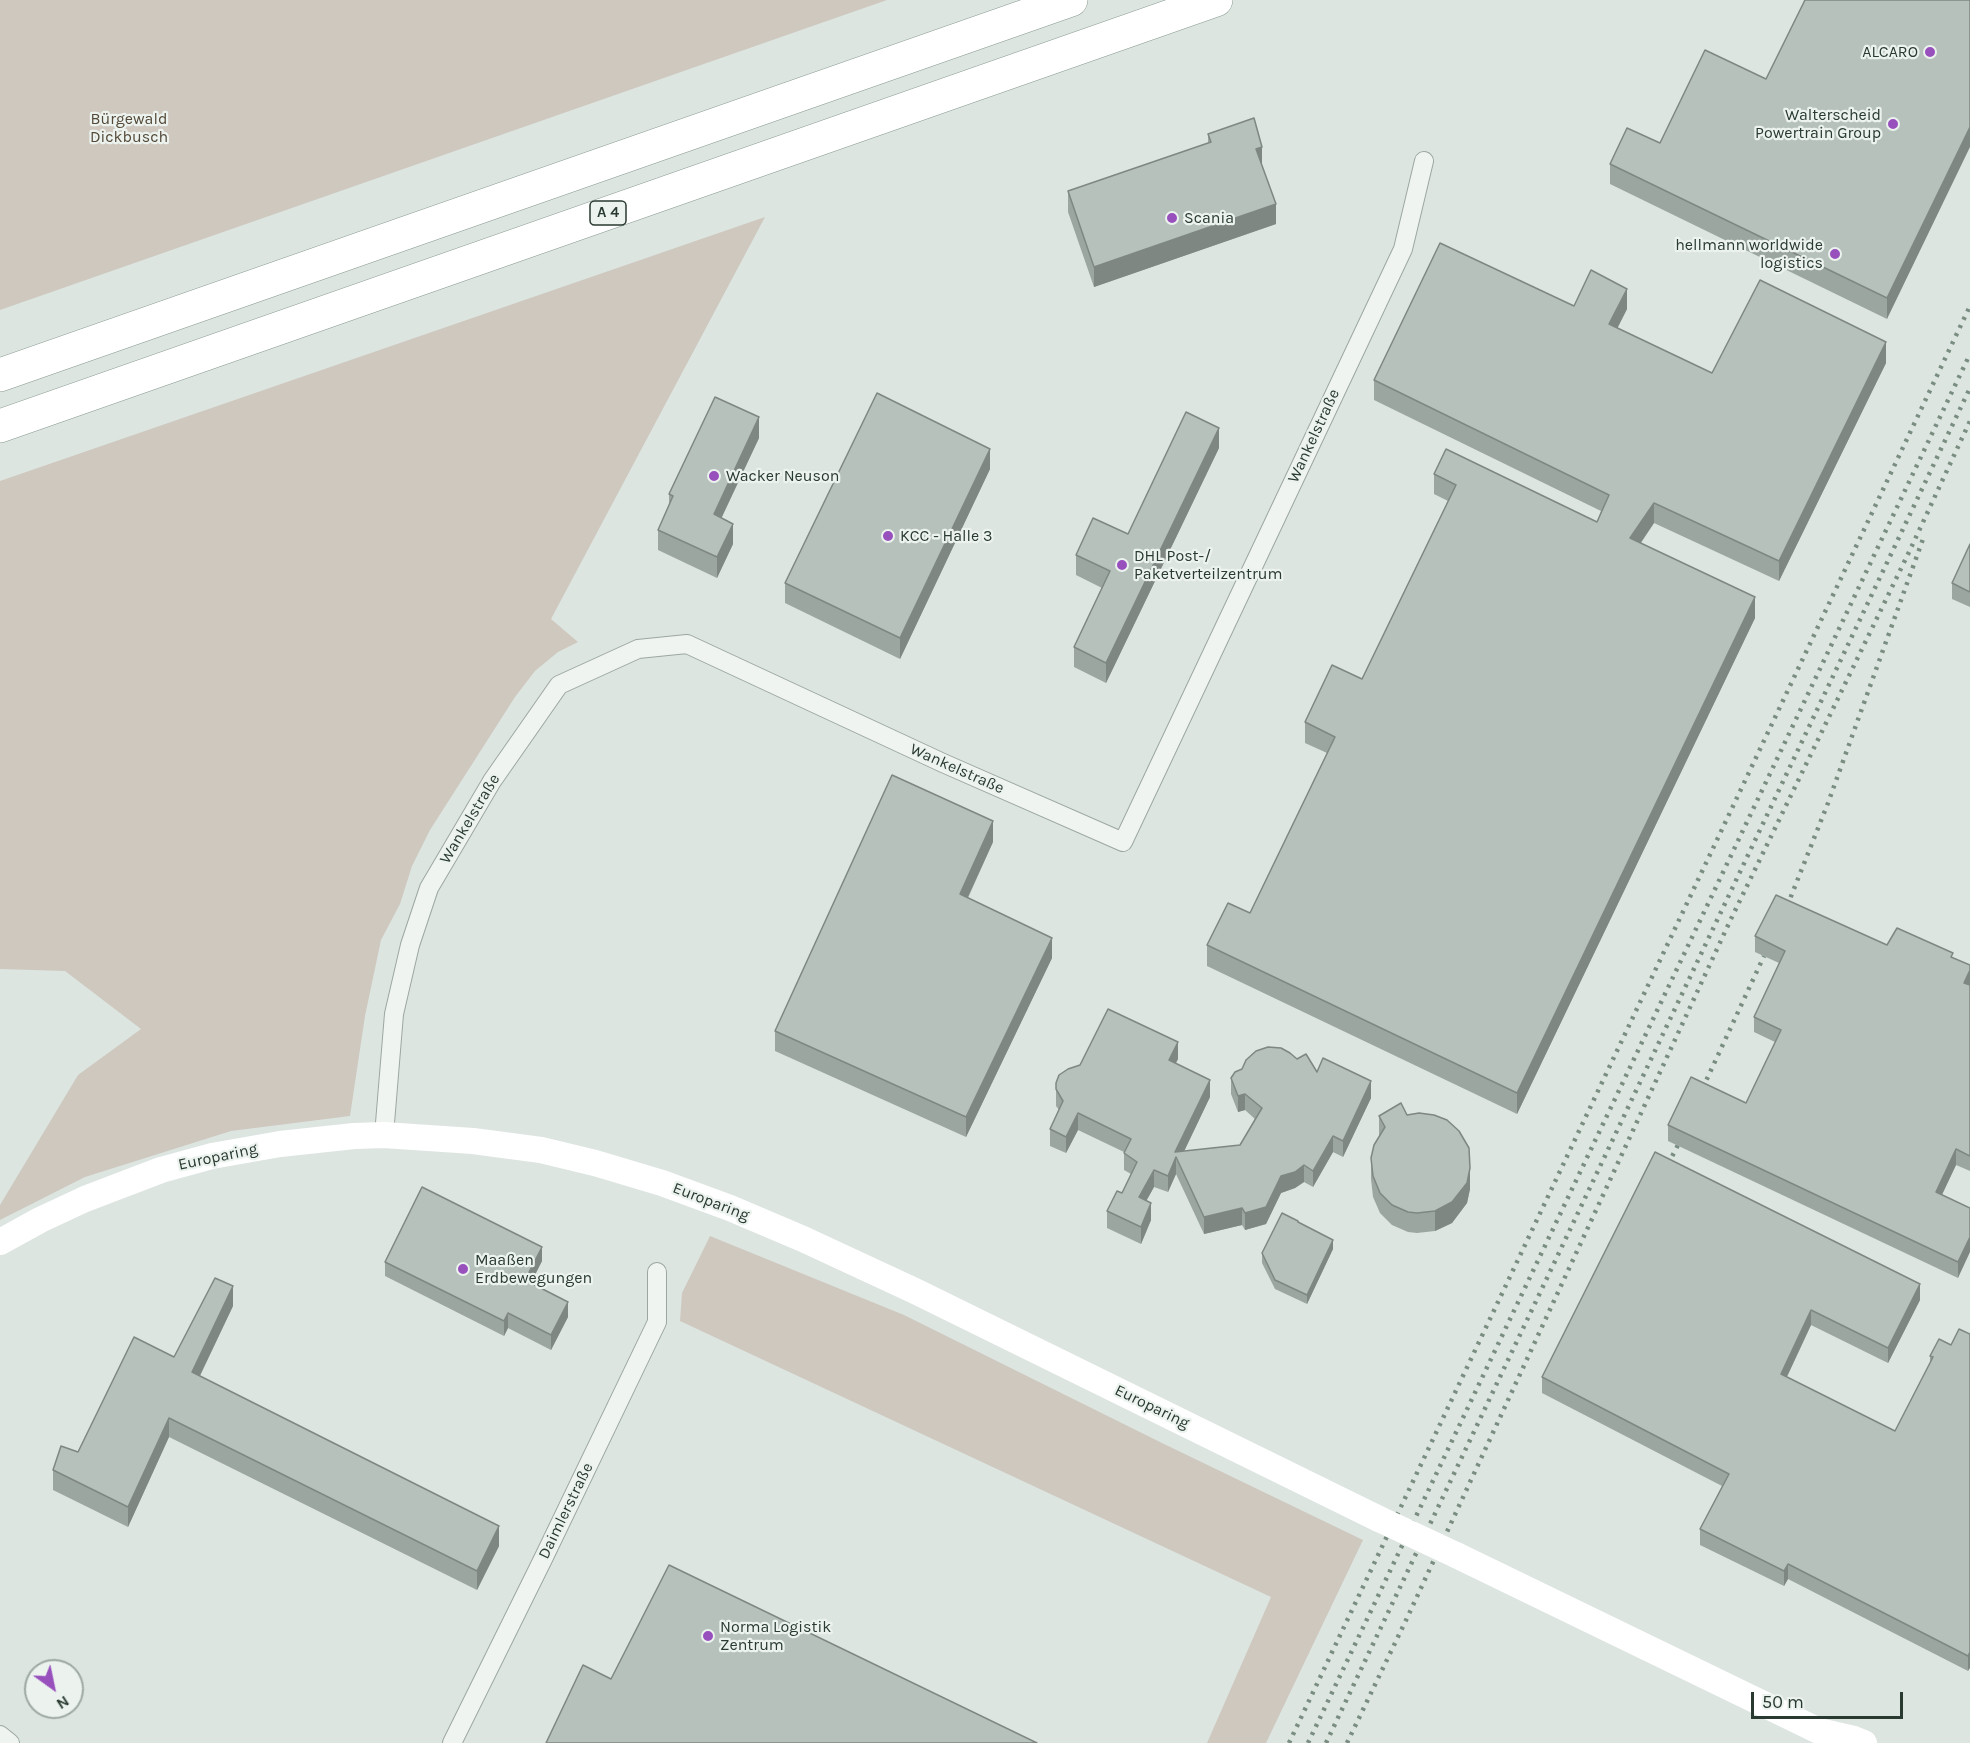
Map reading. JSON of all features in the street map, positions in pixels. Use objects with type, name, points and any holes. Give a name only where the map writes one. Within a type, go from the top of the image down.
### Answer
[{"type":"highway","points":[[0,375],[1071,0]]},
{"type":"highway","name":"A 4","points":[[0,426],[1216,0]]},
{"type":"street","name":"Wankelstraße","points":[[384,1135],[394,1014],[410,945],[429,888],[492,781],[559,685],[638,649],[687,644],[943,763],[1123,842],[1403,249],[1424,161]]},
{"type":"street","name":"Europaring","points":[[0,1242],[85,1199],[171,1167],[212,1156],[280,1144],[384,1135],[473,1141],[541,1150],[595,1163],[662,1183],[730,1208],[803,1239],[915,1291],[1828,1737],[1854,1739],[1864,1743]]},
{"type":"street","name":"Daimlerstraße","points":[[452,1743],[657,1322],[657,1272]]},
{"type":"street","points":[[0,1735],[10,1743]]},
{"type":"green space","name":"Bürgewald Dickbusch","points":[[0,0],[887,0],[0,310]]},
{"type":"green space","points":[[765,217],[551,619],[578,642],[558,652],[535,671],[515,697],[430,830],[412,866],[400,904],[381,940],[365,1016],[350,1116],[231,1131],[85,1177],[0,1220],[0,1205],[78,1075],[141,1029],[65,971],[0,969],[0,481]]},
{"type":"green space","points":[[710,1236],[904,1315],[1363,1540],[1266,1743],[1207,1743],[1271,1597],[680,1321],[682,1293]]},
{"type":"building","points":[[1805,0],[1970,0],[1970,127],[1887,298],[1610,164],[1627,128],[1660,143],[1705,50],[1766,79]]},
{"type":"building","name":"Scania","points":[[1254,118],[1262,147],[1256,149],[1276,204],[1094,267],[1068,191],[1211,142],[1208,134]]},
{"type":"building","points":[[1440,243],[1574,306],[1591,270],[1627,289],[1609,324],[1712,373],[1760,280],[1886,342],[1779,561],[1654,503],[1630,538],[1755,597],[1517,1093],[1207,945],[1228,903],[1250,913],[1335,737],[1305,722],[1332,665],[1362,679],[1456,485],[1434,474],[1446,449],[1597,522],[1609,495],[1374,380]]},
{"type":"building","name":"KCC - Halle 3","points":[[877,393],[990,449],[900,638],[785,583]]},
{"type":"building","name":"Wacker Neuson","points":[[715,397],[759,417],[714,514],[733,524],[717,557],[658,530],[673,496],[669,494]]},
{"type":"building","name":"DHL Post-/ Paketverteilzentrum","points":[[1186,412],[1219,428],[1106,663],[1074,647],[1110,571],[1076,555],[1093,518],[1128,534]]},
{"type":"building","points":[[1970,544],[1970,592],[1952,583]]},
{"type":"building","points":[[892,775],[993,821],[960,894],[1052,938],[966,1117],[775,1031]]},
{"type":"building","points":[[1776,895],[1887,945],[1897,928],[1953,953],[1951,957],[1970,965],[1964,983],[1970,985],[1970,1156],[1956,1149],[1936,1192],[1970,1208],[1970,1237],[1958,1262],[1668,1125],[1691,1077],[1746,1103],[1781,1030],[1754,1017],[1785,951],[1755,936]]},
{"type":"building","points":[[1108,1009],[1178,1042],[1169,1060],[1210,1080],[1175,1152],[1240,1145],[1262,1108],[1245,1094],[1238,1096],[1231,1078],[1235,1072],[1242,1069],[1246,1060],[1256,1051],[1268,1047],[1281,1048],[1297,1059],[1306,1054],[1317,1072],[1323,1058],[1371,1081],[1343,1141],[1333,1136],[1313,1171],[1304,1165],[1295,1172],[1281,1176],[1266,1207],[1245,1213],[1242,1208],[1204,1217],[1176,1157],[1168,1176],[1154,1170],[1139,1197],[1151,1203],[1141,1227],[1107,1211],[1117,1191],[1122,1193],[1137,1162],[1124,1153],[1131,1139],[1078,1113],[1066,1137],[1050,1129],[1063,1101],[1056,1089],[1059,1075],[1080,1065]]},
{"type":"building","points":[[1401,1103],[1407,1115],[1419,1113],[1447,1120],[1459,1131],[1469,1148],[1470,1168],[1467,1183],[1452,1202],[1435,1211],[1408,1212],[1392,1205],[1380,1193],[1373,1176],[1371,1158],[1374,1145],[1385,1127],[1379,1116]]},
{"type":"building","points":[[1655,1152],[1920,1284],[1888,1348],[1811,1310],[1781,1374],[1895,1431],[1933,1357],[1930,1356],[1939,1339],[1951,1345],[1959,1329],[1970,1334],[1970,1652],[1968,1656],[1788,1564],[1784,1571],[1700,1529],[1729,1474],[1542,1377]]},
{"type":"building","name":"Maaßen Erdbewegungen","points":[[422,1187],[542,1247],[525,1280],[568,1302],[551,1335],[508,1313],[504,1321],[385,1262]]},
{"type":"building","points":[[1282,1213],[1333,1240],[1307,1295],[1275,1280],[1262,1253]]},
{"type":"building","points":[[215,1278],[233,1286],[192,1372],[499,1526],[477,1571],[169,1418],[128,1507],[53,1470],[61,1446],[78,1452],[134,1337],[174,1357]]},
{"type":"building","name":"Norma Logistik Zentrum","points":[[669,1565],[1037,1743],[546,1743],[583,1665],[611,1679]]},
{"type":"railway","points":[[1289,1743],[1970,306]]},
{"type":"railway","points":[[1308,1743],[1970,354]]},
{"type":"railway","points":[[1326,1743],[1970,388]]},
{"type":"railway","points":[[1347,1743],[1730,921],[1970,421]]},
{"type":"railway","points":[[1784,914],[1828,803],[1923,539]]},
{"type":"railway","points":[[1699,1096],[1764,956]]},
{"type":"railway","points":[[1664,1172],[1678,1145]]},
{"type":"place","name":"ALCARO","points":[[1930,52]]},
{"type":"place","name":"Walterscheid Powertrain Group","points":[[1893,124]]},
{"type":"place","name":"Scania","points":[[1172,218]]},
{"type":"place","name":"hellmann worldwide logistics","points":[[1835,254]]},
{"type":"place","name":"Wacker Neuson","points":[[714,476]]},
{"type":"place","name":"KCC - Halle 3","points":[[888,536]]},
{"type":"place","name":"DHL Post-/ Paketverteilzentrum","points":[[1122,565]]},
{"type":"place","name":"Maaßen Erdbewegungen","points":[[463,1269]]},
{"type":"place","name":"Norma Logistik Zentrum","points":[[708,1636]]}]
